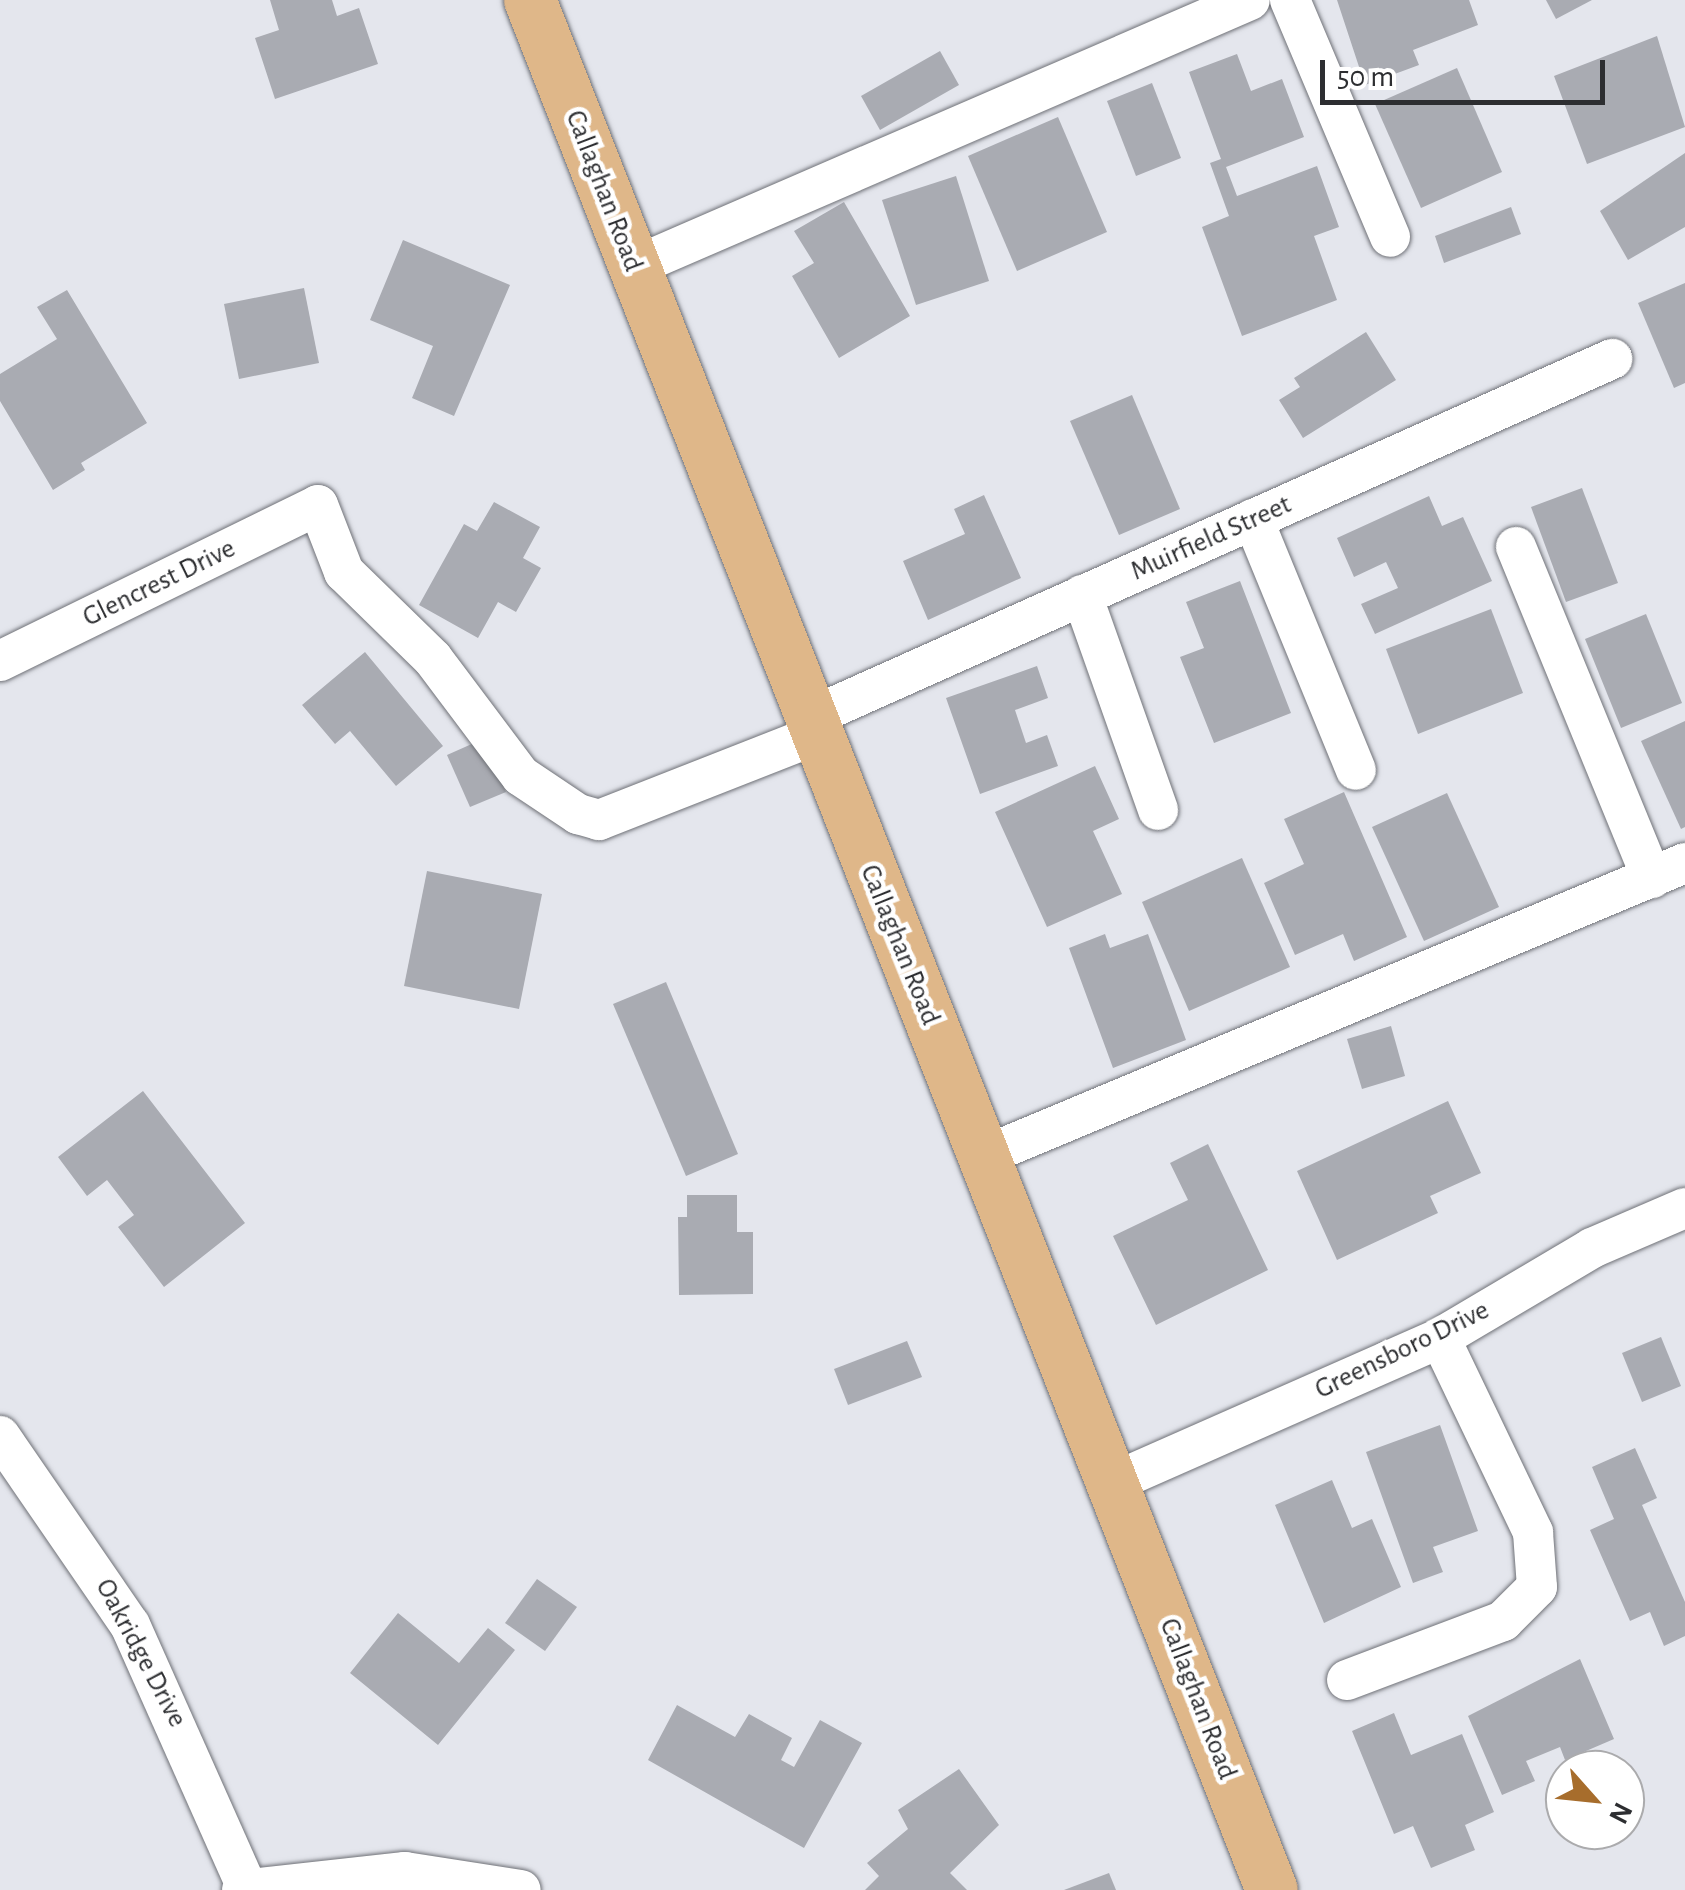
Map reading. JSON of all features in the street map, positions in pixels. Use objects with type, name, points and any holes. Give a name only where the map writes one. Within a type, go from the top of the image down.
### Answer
[{"type":"main road","name":"Callaghan Road","points":[[530,0],[1272,1890]]},
{"type":"street","points":[[633,267],[1250,0]]},
{"type":"street","points":[[1290,0],[1390,238]]},
{"type":"street","name":"Muirfield Street","points":[[318,505],[344,572],[433,659],[521,776],[578,814],[599,820],[812,726],[1082,595],[1612,359]]},
{"type":"street","name":"Glencrest Drive","points":[[0,661],[318,505]]},
{"type":"street","points":[[1253,519],[1356,770]]},
{"type":"street","points":[[984,1156],[1668,870],[1516,547]]},
{"type":"street","points":[[1082,595],[1158,810]]},
{"type":"street","name":"Greensboro Drive","points":[[1114,1482],[1440,1338],[1592,1248],[1685,1208]]},
{"type":"street","points":[[1347,1680],[1503,1622],[1537,1588],[1533,1532],[1440,1338]]},
{"type":"street","name":"Oakridge Drive","points":[[0,1436],[130,1625],[246,1890]]},
{"type":"street","points":[[246,1890],[405,1872],[521,1890]]},
{"type":"building","points":[[270,0],[332,0],[337,16],[359,8],[378,64],[275,99],[255,38],[279,30]]},
{"type":"building","points":[[1337,0],[1469,0],[1478,25],[1413,50],[1419,65],[1365,85]]},
{"type":"building","points":[[1546,0],[1592,0],[1556,19]]},
{"type":"building","points":[[1657,36],[1685,127],[1587,164],[1554,76]]},
{"type":"building","points":[[940,51],[959,85],[880,130],[861,96]]},
{"type":"building","points":[[1237,54],[1251,91],[1282,79],[1304,137],[1226,167],[1237,196],[1317,166],[1339,227],[1314,236],[1337,300],[1242,336],[1202,227],[1229,216],[1210,163],[1221,159],[1189,72]]},
{"type":"building","points":[[1457,68],[1502,172],[1421,208],[1375,104]]},
{"type":"building","points":[[1152,83],[1181,158],[1136,176],[1107,101]]},
{"type":"building","points":[[1058,117],[1107,232],[1017,271],[968,156]]},
{"type":"building","points":[[1685,153],[1685,227],[1628,260],[1600,211]]},
{"type":"building","points":[[956,176],[989,281],[916,305],[882,200]]},
{"type":"building","points":[[844,202],[910,316],[839,358],[792,276],[814,263],[794,231]]},
{"type":"building","points":[[1511,207],[1521,234],[1444,263],[1435,236]]},
{"type":"building","points":[[403,240],[510,285],[454,416],[412,398],[433,346],[370,320]]},
{"type":"building","points":[[1685,283],[1685,383],[1674,388],[1638,303]]},
{"type":"building","points":[[304,288],[319,363],[239,379],[224,304]]},
{"type":"building","points":[[67,290],[147,423],[81,463],[85,470],[53,490],[0,401],[0,374],[57,339],[37,307]]},
{"type":"building","points":[[1366,332],[1396,380],[1303,438],[1279,400],[1300,387],[1294,378]]},
{"type":"building","points":[[1132,395],[1180,509],[1119,535],[1070,421]]},
{"type":"building","points":[[1582,488],[1618,583],[1566,602],[1531,507]]},
{"type":"building","points":[[984,495],[1021,578],[928,620],[903,561],[965,534],[954,509]]},
{"type":"building","points":[[1429,496],[1442,526],[1463,517],[1492,581],[1375,634],[1361,604],[1398,588],[1386,562],[1354,577],[1337,538]]},
{"type":"building","points":[[494,502],[540,527],[523,558],[541,568],[516,612],[498,602],[478,638],[419,605],[464,524],[477,531]]},
{"type":"building","points":[[1240,581],[1291,713],[1214,743],[1180,657],[1204,648],[1186,602]]},
{"type":"building","points":[[1491,609],[1523,693],[1418,734],[1386,649]]},
{"type":"building","points":[[1646,614],[1682,703],[1621,728],[1585,639]]},
{"type":"building","points":[[365,652],[443,746],[396,786],[350,731],[335,744],[302,705]]},
{"type":"building","points":[[1037,666],[1048,698],[1015,710],[1026,743],[1047,735],[1058,766],[980,794],[946,698]]},
{"type":"building","points":[[1685,721],[1685,827],[1681,829],[1641,741]]},
{"type":"building","points":[[483,739],[506,792],[470,807],[447,755]]},
{"type":"building","points":[[1095,766],[1119,819],[1093,831],[1122,894],[1047,927],[995,812]]},
{"type":"building","points":[[1344,792],[1407,937],[1354,961],[1343,934],[1295,955],[1264,883],[1304,864],[1284,819]]},
{"type":"building","points":[[1447,793],[1499,907],[1424,941],[1372,827]]},
{"type":"building","points":[[1242,858],[1290,967],[1189,1011],[1142,902]]},
{"type":"building","points":[[427,871],[542,894],[519,1009],[404,986]]},
{"type":"building","points":[[1105,934],[1110,948],[1148,934],[1186,1040],[1113,1068],[1069,948]]},
{"type":"building","points":[[666,982],[738,1154],[686,1176],[613,1004]]},
{"type":"building","points":[[1391,1026],[1405,1076],[1362,1089],[1347,1039]]},
{"type":"building","points":[[143,1091],[245,1223],[164,1287],[118,1227],[134,1215],[107,1180],[87,1196],[58,1157]]},
{"type":"building","points":[[1448,1101],[1481,1173],[1430,1196],[1438,1213],[1337,1260],[1297,1171]]},
{"type":"building","points":[[1208,1144],[1268,1270],[1156,1325],[1113,1236],[1188,1200],[1170,1163]]},
{"type":"building","points":[[687,1195],[737,1195],[737,1232],[753,1232],[753,1294],[679,1295],[678,1217],[687,1217]]},
{"type":"building","points":[[1661,1337],[1681,1386],[1642,1402],[1622,1353]]},
{"type":"building","points":[[907,1341],[922,1377],[848,1405],[834,1369]]},
{"type":"building","points":[[1440,1425],[1478,1531],[1433,1547],[1443,1572],[1413,1583],[1366,1452]]},
{"type":"building","points":[[1635,1448],[1657,1498],[1642,1505],[1685,1602],[1685,1636],[1664,1646],[1650,1612],[1630,1621],[1590,1530],[1614,1519],[1592,1467]]},
{"type":"building","points":[[1332,1480],[1352,1528],[1372,1519],[1401,1587],[1324,1623],[1275,1505]]},
{"type":"building","points":[[537,1579],[577,1607],[545,1651],[505,1623]]},
{"type":"building","points":[[398,1613],[459,1663],[488,1628],[515,1650],[438,1745],[350,1673]]},
{"type":"building","points":[[1580,1659],[1614,1739],[1588,1750],[1545,1750],[1526,1761],[1535,1781],[1502,1795],[1468,1716]]},
{"type":"building","points":[[677,1705],[735,1737],[749,1714],[792,1738],[781,1760],[794,1767],[820,1720],[862,1743],[804,1848],[648,1760]]},
{"type":"building","points":[[1394,1713],[1411,1755],[1462,1734],[1494,1812],[1465,1825],[1475,1850],[1431,1868],[1413,1826],[1394,1834],[1352,1731]]},
{"type":"building","points":[[959,1769],[999,1825],[950,1873],[967,1890],[865,1890],[879,1876],[867,1863],[908,1829],[898,1810]]},
{"type":"building","points":[[1109,1873],[1116,1890],[1064,1890]]}]
